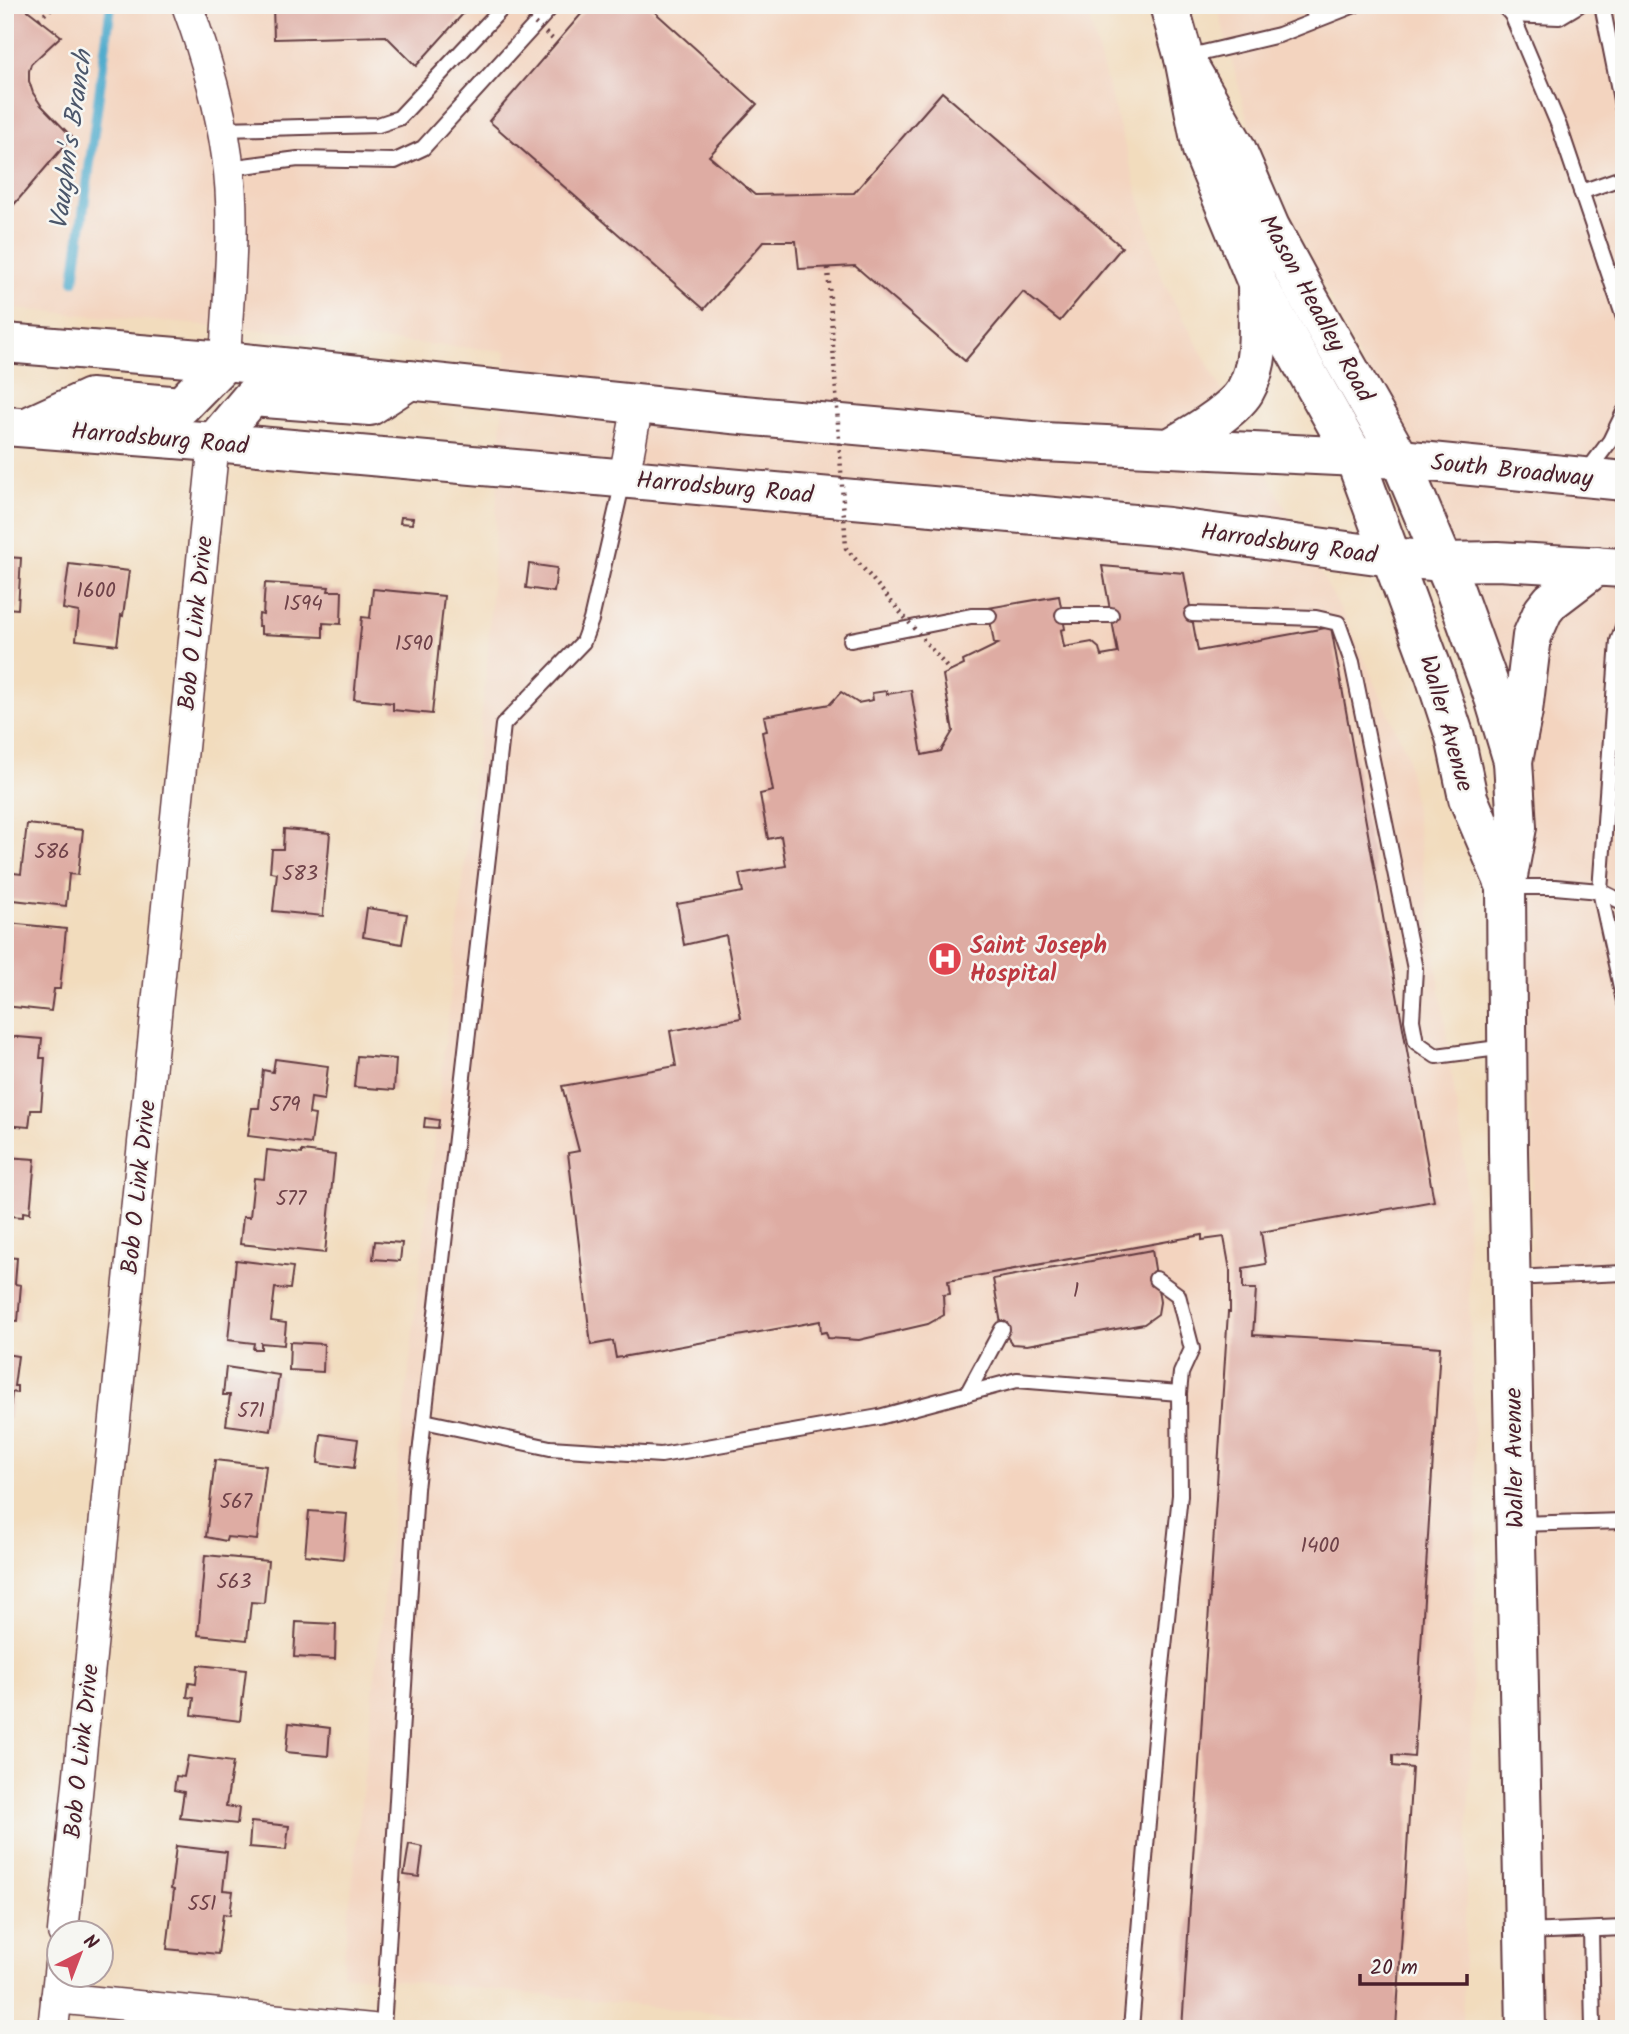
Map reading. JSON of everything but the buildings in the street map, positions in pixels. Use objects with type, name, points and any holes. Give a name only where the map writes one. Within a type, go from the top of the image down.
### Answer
[{"type":"main road","name":"Mason Headley Road","points":[[1169,5],[1184,58],[1202,150],[1257,283],[1354,456],[1392,557]]},
{"type":"main road","name":"Mason Headley Road","points":[[1184,58],[1236,148],[1270,227],[1400,459],[1442,562]]},
{"type":"main road","points":[[1171,447],[1210,423],[1243,393],[1255,360],[1257,283]]},
{"type":"main road","points":[[5,343],[225,361],[1043,442],[1400,459]]},
{"type":"main road","points":[[16,426],[90,398],[181,407],[225,361]]},
{"type":"main road","points":[[214,442],[252,397],[370,406],[410,380]]},
{"type":"main road","name":"Harrodsburg Road","points":[[16,426],[1168,527],[1442,562]]},
{"type":"main road","name":"South Broadway","points":[[1400,459],[1624,481]]},
{"type":"main road","name":"Waller Avenue","points":[[1392,557],[1451,725],[1468,797],[1506,887]]},
{"type":"main road","points":[[1442,562],[1497,561],[1611,567]]},
{"type":"main road","name":"Waller Avenue","points":[[1442,562],[1494,698],[1513,761],[1517,827],[1506,887],[1525,2029]]},
{"type":"main road","points":[[1513,761],[1524,711],[1532,636],[1543,611],[1551,601],[1611,567]]},
{"type":"street","points":[[187,5],[215,91],[228,168],[232,239],[225,361]]},
{"type":"street","points":[[624,478],[638,404]]},
{"type":"street","name":"Bob O Link Drive","points":[[65,1918],[214,442]]},
{"type":"street","points":[[53,2029],[57,1988]]},
{"type":"street","points":[[56,1998],[372,2029]]},
{"type":"lane","points":[[222,130],[378,125],[399,118],[505,5]]},
{"type":"lane","points":[[228,168],[298,159],[395,161],[423,148],[553,5]]},
{"type":"lane","points":[[1184,58],[1279,35],[1313,12],[1355,5]]},
{"type":"lane","points":[[1508,10],[1559,17],[1579,5]]},
{"type":"lane","points":[[1602,5],[1624,115]]},
{"type":"lane","points":[[1508,10],[1559,127],[1624,318]]},
{"type":"lane","points":[[1581,192],[1624,177]]},
{"type":"lane","points":[[1583,477],[1610,441],[1624,412]]},
{"type":"lane","points":[[383,2029],[416,1489],[503,725],[583,642],[591,620],[624,478]]},
{"type":"lane","points":[[1192,614],[1316,618],[1338,623],[1352,662],[1415,970],[1412,1020],[1416,1042],[1436,1056],[1508,1046]]},
{"type":"lane","points":[[1062,615],[1111,615]]},
{"type":"lane","points":[[851,640],[971,616],[989,616]]},
{"type":"lane","points":[[1624,624],[1618,641],[1620,667],[1600,891],[1624,1000]]},
{"type":"lane","points":[[1506,887],[1600,891],[1624,902]]},
{"type":"lane","points":[[1511,1278],[1624,1273]]},
{"type":"lane","points":[[1131,2029],[1157,1713],[1180,1495],[1178,1393],[1181,1373],[1192,1349],[1178,1295],[1156,1279]]},
{"type":"lane","points":[[967,1394],[1002,1329]]},
{"type":"lane","points":[[424,1421],[550,1448],[662,1455],[879,1417],[1017,1380],[1178,1393]]},
{"type":"lane","points":[[1515,1524],[1624,1521]]},
{"type":"lane","points":[[1524,1933],[1624,1928]]},
{"type":"lane","points":[[1591,1930],[1593,2029]]},
{"type":"path","points":[[39,19],[55,5]]},
{"type":"path","points":[[514,5],[556,42]]},
{"type":"path","points":[[828,268],[846,548],[950,671]]},
{"type":"shaded area","name":"Saint Joseph Hospital","points":[[5,5],[1085,5],[1163,281],[1351,629],[1407,754],[1465,1165],[1477,1529],[1462,2029],[863,2029],[342,1974],[487,665],[506,351],[5,308]]},
{"type":"shaded area","points":[[1217,5],[1624,5],[1624,2029],[1528,2029],[1532,1133],[1506,887],[1482,618],[1250,129]]},
{"type":"waterway","name":"Vaughn's Branch","points":[[74,281],[111,5]]},
{"type":"place","name":"Saint Joseph Hospital","points":[[945,959]]}]
